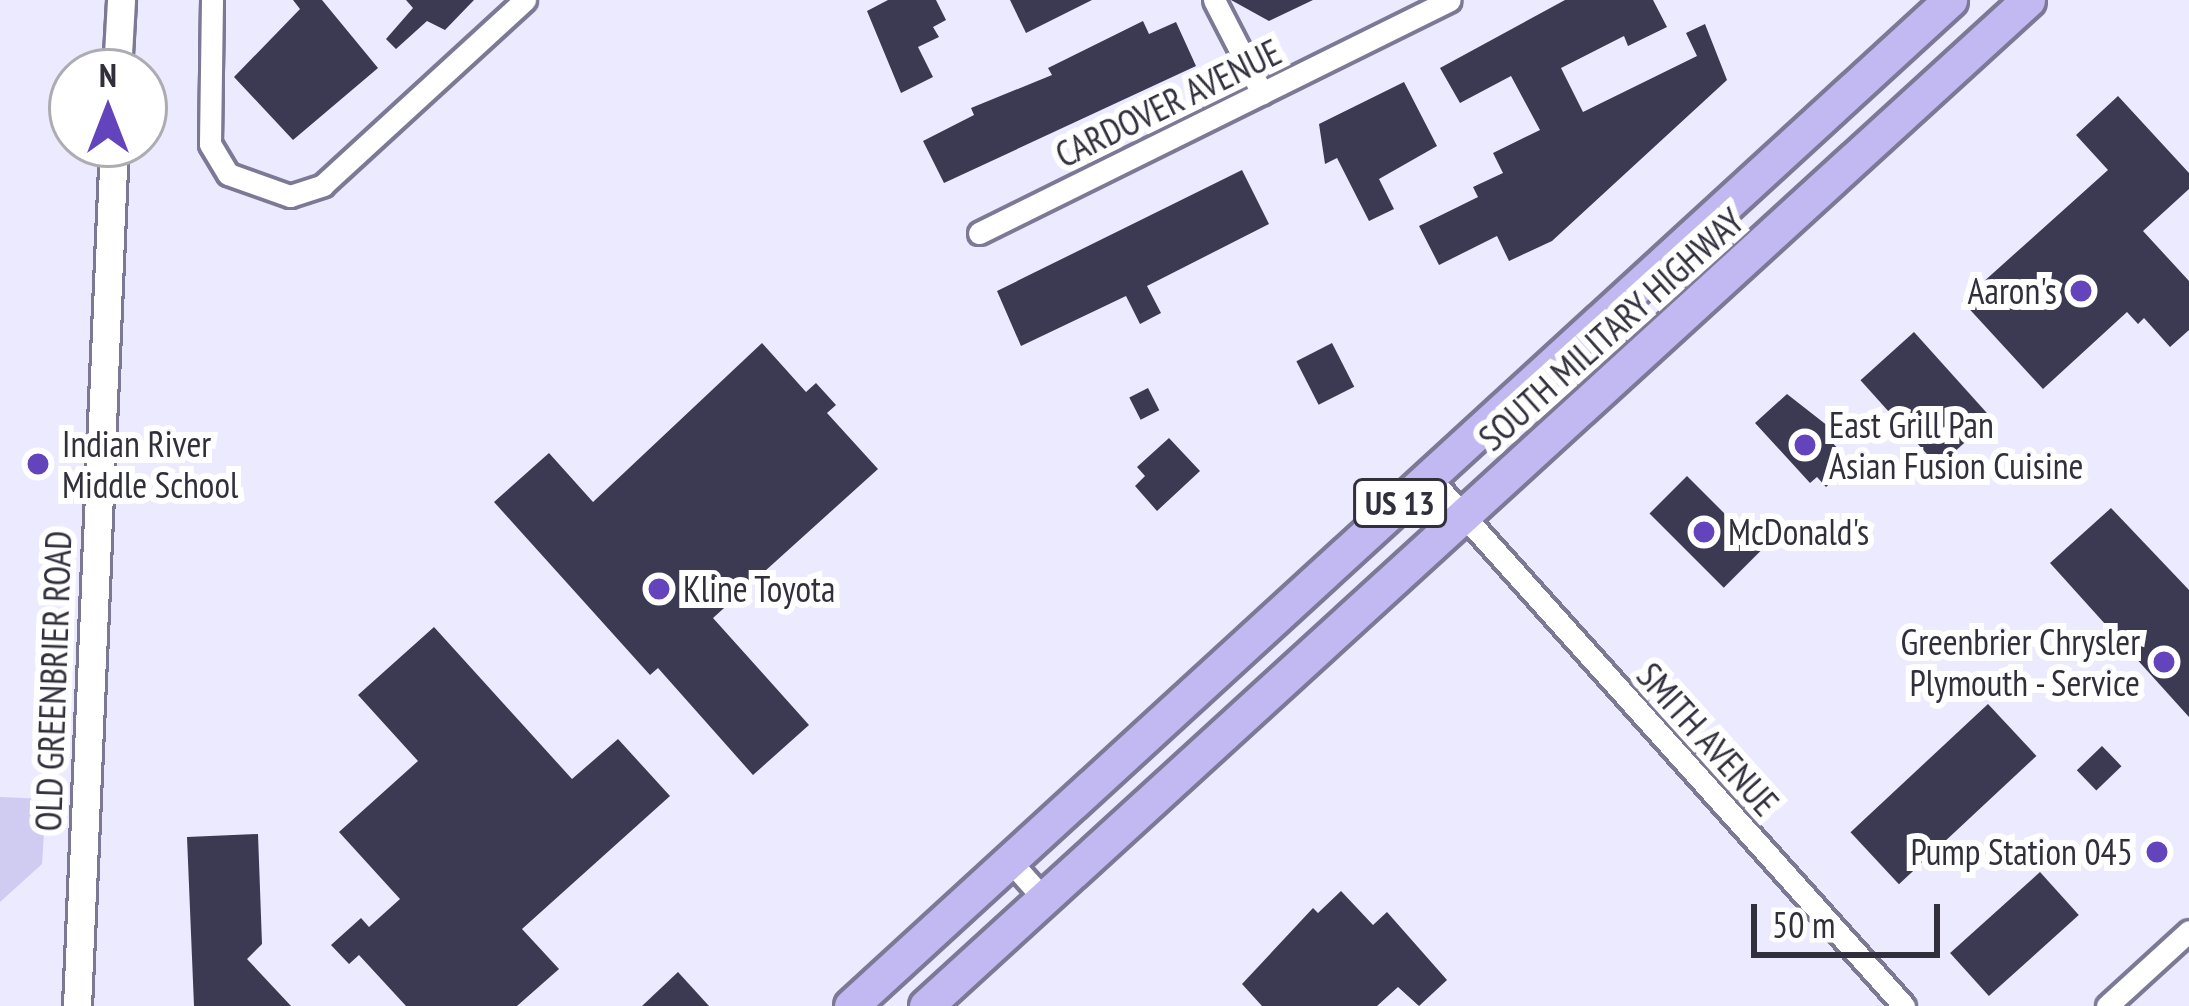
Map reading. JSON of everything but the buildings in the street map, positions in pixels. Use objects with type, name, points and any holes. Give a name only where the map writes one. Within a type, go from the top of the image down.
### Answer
[{"type":"main road","name":"SOUTH MILITARY HIGHWAY","points":[[851,1006],[1951,0]]},
{"type":"main road","name":"SOUTH MILITARY HIGHWAY","points":[[926,1006],[2028,0]]},
{"type":"street","points":[[118,48],[121,0]]},
{"type":"street","points":[[212,0],[210,144],[228,174],[290,196],[323,185],[526,0]]},
{"type":"street","points":[[1214,0],[1262,93]]},
{"type":"street","name":"CARDOVER AVENUE","points":[[980,233],[1450,0]]},
{"type":"street","name":"OLD GREENBRIER ROAD","points":[[76,1006],[113,168]]},
{"type":"street","name":"SMITH AVENUE","points":[[1429,477],[1904,1006]]},
{"type":"street","points":[[1010,861],[1044,899]]},
{"type":"street","points":[[2107,1006],[2189,931]]},
{"type":"shaded area","points":[[0,797],[46,799],[42,864],[0,902]]},
{"type":"place","name":"Aaron's","points":[[2081,291]]},
{"type":"place","name":"East Grill Pan Asian Fusion Cuisine","points":[[1805,445]]},
{"type":"place","name":"Indian River Middle School","points":[[38,464]]},
{"type":"place","name":"McDonald's","points":[[1704,532]]},
{"type":"place","name":"Kline Toyota","points":[[659,589]]},
{"type":"place","name":"Greenbrier Chrysler Plymouth - Service","points":[[2164,662]]},
{"type":"place","name":"Pump Station 045","points":[[2157,852]]}]
